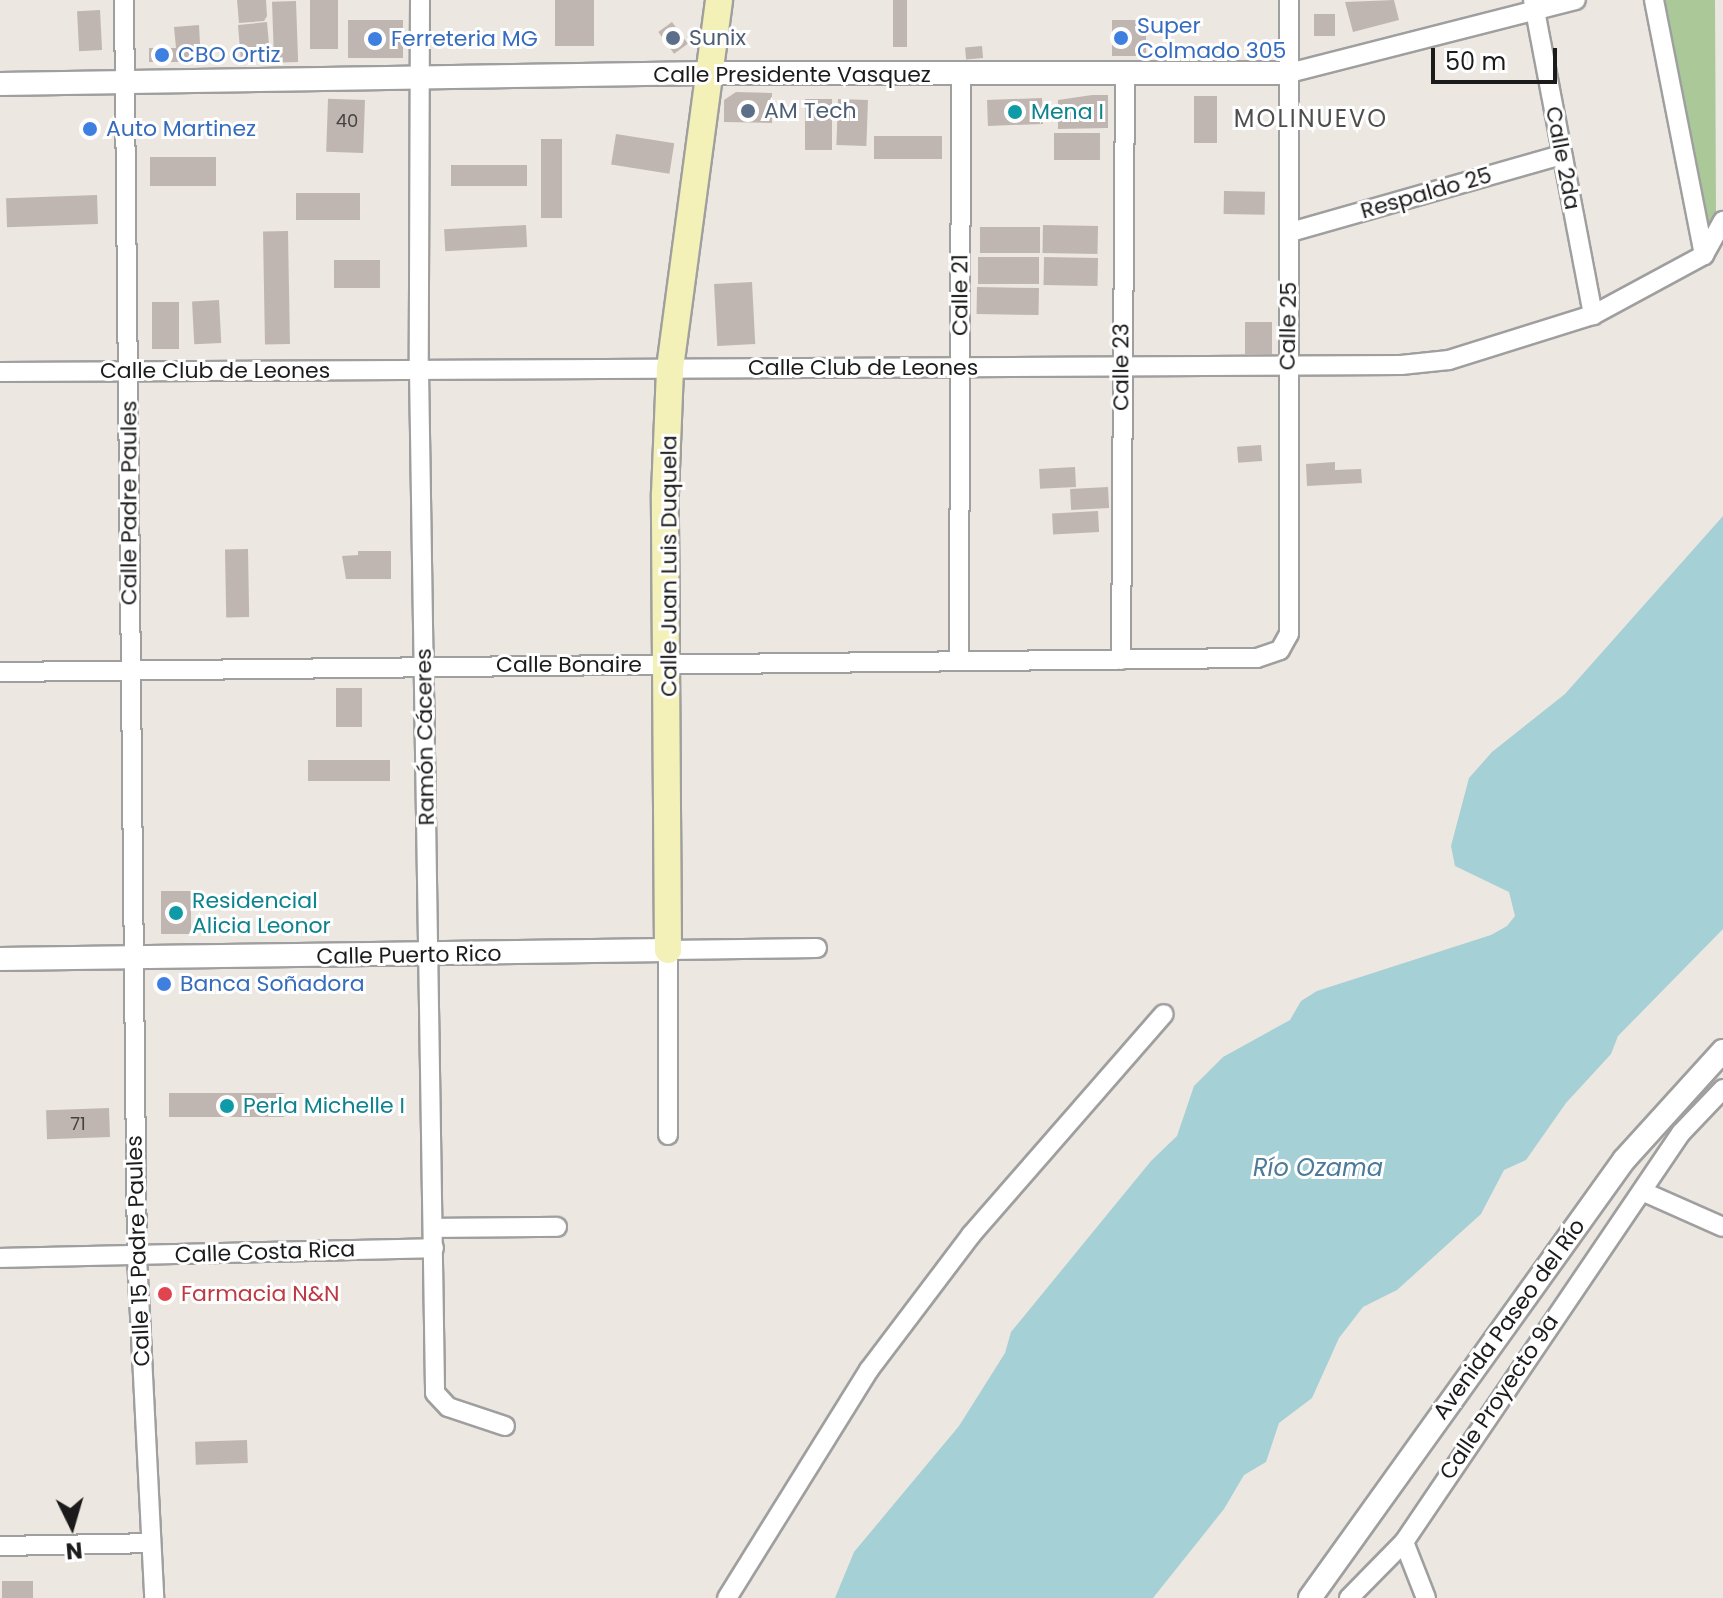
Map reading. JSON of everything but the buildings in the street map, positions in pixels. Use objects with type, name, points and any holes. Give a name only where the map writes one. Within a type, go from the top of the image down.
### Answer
[{"type":"main road","name":"Calle Juan Luis Duquela","points":[[668,950],[669,665],[665,494],[670,368],[719,0]]},
{"type":"street","name":"Calle Padre Paules","points":[[124,0],[132,958]]},
{"type":"street","name":"Ramón Cáceres","points":[[420,0],[419,370],[438,1400],[505,1426]]},
{"type":"street","name":"Calle 25","points":[[1280,650],[1289,634],[1289,0]]},
{"type":"street","name":"Calle Presidente Vasquez","points":[[0,84],[709,73],[1289,73],[1534,5],[1576,0]]},
{"type":"street","points":[[1654,0],[1704,255]]},
{"type":"street","name":"Calle 2da","points":[[1534,5],[1593,315]]},
{"type":"street","name":"Calle 23","points":[[1121,660],[1125,74]]},
{"type":"street","name":"Calle 21","points":[[959,660],[961,75]]},
{"type":"street","name":"Respaldo 25","points":[[1291,232],[1562,155]]},
{"type":"street","points":[[1704,255],[1723,221]]},
{"type":"street","name":"Calle Club de Leones","points":[[0,372],[959,367],[1287,369],[1449,360],[1593,315],[1704,255]]},
{"type":"street","name":"Calle Bonaire","points":[[0,672],[1257,658],[1280,650]]},
{"type":"street","name":"Calle Puerto Rico","points":[[0,959],[817,948]]},
{"type":"street","name":"Calle Juan Luis Duquela","points":[[668,950],[668,1135]]},
{"type":"street","name":"Calle 15 Padre Paules","points":[[132,958],[137,1257],[150,1543],[160,1595]]},
{"type":"street","points":[[727,1598],[869,1370],[934,1284],[1164,1014]]},
{"type":"street","name":"Avenida Paseo del Río","points":[[1310,1598],[1624,1160],[1723,1051]]},
{"type":"street","name":"Calle Proyecto 9a","points":[[1349,1598],[1404,1542],[1528,1351],[1644,1192],[1681,1133],[1723,1089]]},
{"type":"street","points":[[1644,1192],[1723,1227]]},
{"type":"street","points":[[434,1228],[557,1227]]},
{"type":"street","name":"Calle Costa Rica","points":[[0,1258],[434,1248]]},
{"type":"street","points":[[1404,1542],[1426,1598]]},
{"type":"street","points":[[0,1546],[150,1543]]},
{"type":"green space","points":[[1665,0],[1715,0],[1716,216],[1708,235]]},
{"type":"water","name":"Río Ozama","points":[[1723,516],[1723,929],[1618,1036],[1611,1054],[1566,1103],[1526,1160],[1504,1170],[1481,1214],[1397,1290],[1363,1307],[1339,1338],[1312,1398],[1279,1423],[1266,1462],[1244,1475],[1224,1509],[1153,1598],[835,1598],[854,1552],[959,1426],[1005,1353],[1011,1332],[1151,1161],[1177,1136],[1194,1086],[1223,1057],[1290,1020],[1301,1001],[1317,991],[1491,935],[1507,926],[1515,916],[1509,892],[1455,866],[1451,846],[1469,778],[1492,752],[1565,694]]},
{"type":"place","name":"Sunix","points":[[673,38]]},
{"type":"place","name":"Super Colmado 305","points":[[1121,38]]},
{"type":"place","name":"Ferreteria MG","points":[[375,39]]},
{"type":"place","name":"CBO Ortiz","points":[[162,55]]},
{"type":"place","name":"AM Tech","points":[[748,111]]},
{"type":"place","name":"Mena I","points":[[1015,112]]},
{"type":"place","name":"Auto Martinez","points":[[90,129]]},
{"type":"place","name":"Residencial Alicia Leonor","points":[[176,913]]},
{"type":"place","name":"Banca Soñadora","points":[[164,984]]},
{"type":"place","name":"Perla Michelle I","points":[[227,1106]]},
{"type":"place","name":"Farmacia N&N","points":[[165,1294]]},
{"type":"district","name":"MOLINUEVO","points":[[1311,119]]}]
